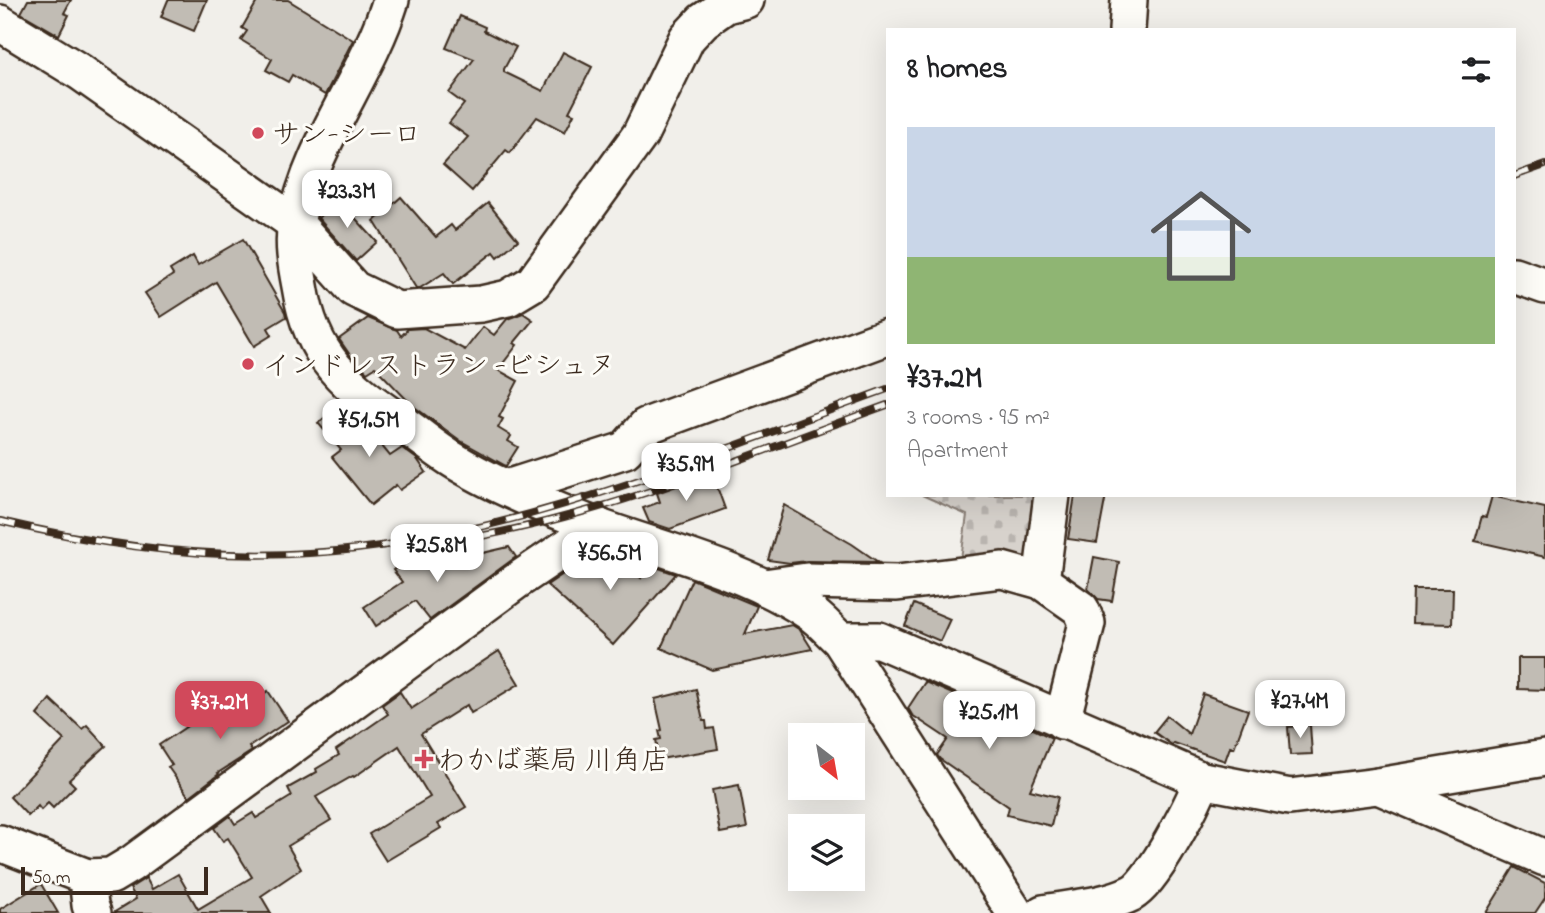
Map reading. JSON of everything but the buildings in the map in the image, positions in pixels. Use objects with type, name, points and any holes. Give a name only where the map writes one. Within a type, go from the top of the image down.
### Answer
[{"type":"street","points":[[391,0],[378,38],[319,155],[296,224],[295,259],[301,297],[312,331],[325,355],[346,383],[451,459],[507,488],[598,526],[666,548],[764,587],[811,613],[840,640],[1015,913]]},
{"type":"street","points":[[0,23],[80,72],[296,224],[354,289],[397,310],[481,304],[508,298],[533,283],[640,135],[687,38],[703,21],[726,5],[746,0]]},
{"type":"street","points":[[1127,28],[1129,0]]},
{"type":"street","points":[[1516,276],[1545,286]]},
{"type":"street","points":[[507,488],[625,450],[646,426],[886,337]]},
{"type":"street","points":[[1041,581],[1052,497]]},
{"type":"street","points":[[0,842],[87,902],[111,876],[507,588],[598,526]]},
{"type":"street","points":[[764,587],[807,582],[897,583],[1002,570],[1041,581],[1081,609],[1087,623],[1062,721]]},
{"type":"street","points":[[840,640],[879,640],[1202,780],[1290,797],[1378,786],[1545,758]]},
{"type":"street","points":[[1043,913],[1105,902],[1133,893],[1147,881],[1196,796],[1202,780]]},
{"type":"street","points":[[1378,786],[1545,858]]},
{"type":"green space","points":[[926,497],[1046,497],[1033,573],[960,566],[967,515]]},
{"type":"railway","points":[[1516,175],[1545,165]]},
{"type":"railway","points":[[0,521],[115,544],[192,552],[270,555],[383,546],[457,532],[603,492],[886,389]]},
{"type":"railway","points":[[481,536],[533,525],[636,496],[886,405]]},
{"type":"place","name":"サン-シーロ","points":[[258,133]]},
{"type":"place","name":"インドレストラン -ビシュヌ","points":[[248,364]]},
{"type":"place","name":"わかば薬局 川角店","points":[[424,759]]}]
